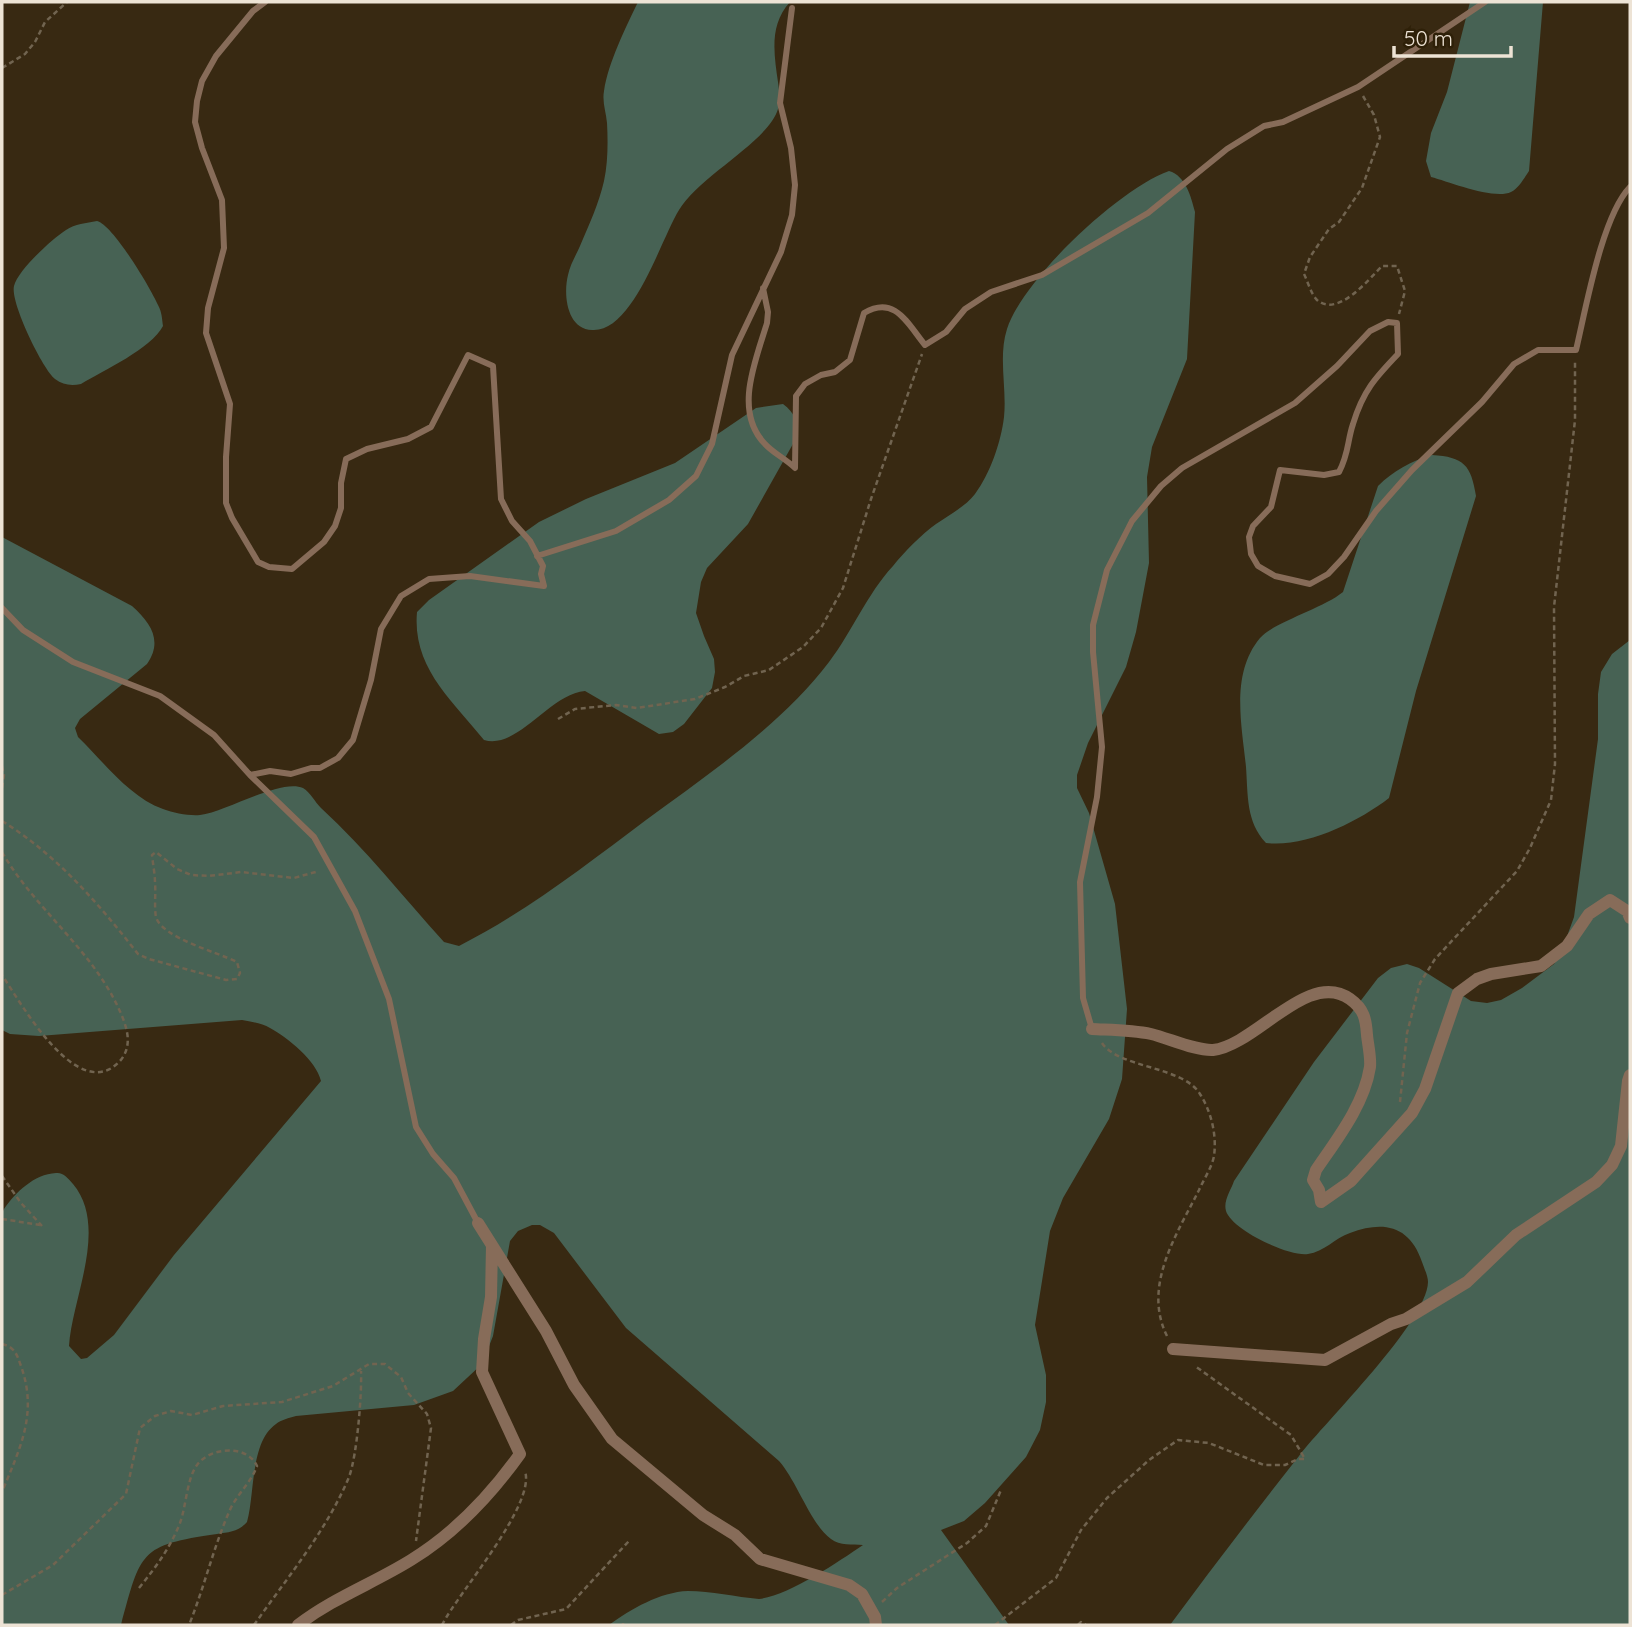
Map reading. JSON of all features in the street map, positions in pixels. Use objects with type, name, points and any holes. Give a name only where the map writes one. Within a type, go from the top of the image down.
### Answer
[{"type":"street","points":[[1092,1029],[1147,1033],[1209,1050],[1226,1047],[1255,1032],[1276,1015],[1314,993],[1334,992],[1344,995],[1361,1007],[1366,1021],[1370,1065],[1363,1095],[1316,1170],[1313,1180],[1319,1190],[1321,1202],[1351,1181],[1412,1113],[1425,1089],[1458,993],[1477,979],[1491,974],[1541,966],[1567,946],[1589,914],[1610,901],[1626,911],[1630,918]]},
{"type":"street","points":[[1173,1349],[1325,1360],[1405,1319],[1467,1282],[1516,1235],[1596,1182],[1612,1165],[1621,1146],[1630,1075]]},
{"type":"street","points":[[478,1223],[546,1331],[574,1385],[612,1439],[703,1515],[735,1535],[760,1559],[849,1584],[862,1594],[874,1619]]},
{"type":"street","points":[[298,1625],[327,1605],[414,1558],[450,1532],[495,1488],[520,1454],[482,1372],[491,1297],[492,1245]]},
{"type":"lane","points":[[250,775],[270,771],[291,774],[320,768],[338,758],[353,740],[372,680],[381,629],[401,596],[429,579],[471,576],[544,586],[541,574],[543,566],[530,541],[512,521],[501,499],[493,366],[468,355],[431,427],[408,439],[367,449],[346,459],[341,483],[341,508],[335,526],[324,542],[292,569],[258,562],[232,518],[226,503],[230,404],[206,332],[208,308],[224,248],[222,200],[195,122],[202,81],[216,56],[253,11],[265,2]]},
{"type":"lane","points":[[763,288],[768,312],[748,390],[751,424],[765,445],[795,468],[796,396],[805,384],[821,375],[835,372],[850,360],[864,313],[875,306],[889,307],[900,314],[925,345],[946,332],[965,309],[991,292],[1042,275],[1149,213],[1227,149],[1264,126],[1283,122],[1358,87],[1485,2]]},
{"type":"lane","points":[[537,556],[616,531],[669,500],[696,476],[712,444],[732,355],[781,252],[792,215],[795,185],[780,103],[792,8]]},
{"type":"lane","points":[[1092,1029],[1083,998],[1080,882],[1097,797],[1102,747],[1093,625],[1107,570],[1132,522],[1161,486],[1182,468],[1295,403],[1337,366],[1370,331],[1388,323],[1397,323],[1398,354],[1370,384],[1352,425],[1347,457],[1339,472],[1324,475],[1280,470],[1271,507],[1253,526],[1249,537],[1251,554],[1258,566],[1275,576],[1310,584],[1328,574],[1344,557],[1376,511],[1412,470],[1482,402],[1514,364],[1538,350],[1576,350],[1609,222],[1621,197],[1630,187]]},
{"type":"lane","points":[[2,608],[23,630],[73,662],[160,696],[214,735],[250,775],[314,837],[355,911],[389,999],[416,1126],[433,1154],[454,1178],[478,1223]]},
{"type":"path","points":[[2,68],[25,54],[35,42],[45,22],[67,2]]},
{"type":"path","points":[[1358,87],[1374,115],[1380,137],[1362,188],[1310,257],[1304,274],[1317,300],[1329,305],[1345,301],[1382,266],[1397,266],[1405,291],[1397,323]]},
{"type":"path","points":[[558,719],[575,709],[617,705],[637,708],[695,699],[744,676],[769,670],[803,646],[821,628],[843,588],[925,345]]},
{"type":"path","points":[[1401,1102],[1407,1033],[1420,983],[1435,959],[1517,871],[1551,800],[1555,764],[1554,607],[1575,420],[1576,350]]},
{"type":"path","points":[[2,766],[5,775],[2,789]]},
{"type":"path","points":[[2,821],[67,871],[92,896],[138,954],[149,960],[226,980],[237,979],[240,973],[237,962],[174,936],[161,927],[156,916],[152,855],[156,852],[177,869],[191,876],[241,872],[294,878],[332,867]]},
{"type":"path","points":[[2,852],[17,878],[77,944],[104,981],[128,1034],[128,1046],[120,1060],[105,1071],[93,1072],[76,1066],[61,1056],[2,975]]},
{"type":"path","points":[[1092,1029],[1105,1049],[1142,1065],[1179,1076],[1199,1091],[1212,1120],[1214,1158],[1166,1257],[1159,1278],[1160,1315],[1173,1349]]},
{"type":"path","points":[[2,1176],[41,1226],[2,1219]]},
{"type":"path","points":[[2,1344],[11,1346],[17,1354],[25,1376],[29,1406],[23,1440],[2,1492]]},
{"type":"path","points":[[2,1595],[53,1565],[126,1494],[140,1428],[155,1416],[171,1411],[192,1415],[223,1406],[282,1402],[333,1386],[369,1364],[385,1364],[401,1377],[408,1393],[427,1414],[431,1428],[414,1558]]},
{"type":"path","points":[[995,1625],[1056,1577],[1081,1530],[1107,1499],[1149,1461],[1178,1440],[1209,1443],[1264,1465],[1285,1465],[1305,1459],[1291,1435],[1195,1367]]},
{"type":"path","points":[[254,1625],[328,1518],[350,1474],[359,1411],[360,1369]]},
{"type":"path","points":[[139,1588],[164,1557],[180,1522],[195,1466],[206,1456],[221,1450],[245,1453],[254,1458],[257,1466],[254,1477],[230,1509],[189,1625]]},
{"type":"path","points":[[442,1625],[485,1564],[519,1505],[527,1479],[520,1454]]},
{"type":"path","points":[[874,1619],[897,1588],[967,1543],[986,1525],[1002,1490]]},
{"type":"path","points":[[511,1625],[518,1620],[566,1609],[629,1541]]},
{"type":"path","points":[[1078,1625],[1081,1622],[1086,1625]]},
{"type":"green space","points":[[638,2],[790,2],[783,11],[776,30],[775,61],[779,102],[772,121],[761,134],[689,197],[679,210],[644,282],[620,317],[607,327],[592,330],[577,324],[572,317],[567,301],[567,283],[570,268],[594,214],[604,181],[608,145],[603,99],[606,80],[618,45]]},
{"type":"green space","points":[[1470,2],[1543,2],[1529,171],[1516,188],[1503,194],[1483,192],[1431,177],[1426,161],[1431,133],[1447,92]]},
{"type":"green space","points":[[1169,171],[1184,182],[1195,212],[1187,359],[1152,447],[1147,477],[1149,563],[1136,632],[1126,667],[1088,743],[1077,775],[1077,788],[1089,813],[1115,904],[1127,1009],[1122,1079],[1109,1119],[1063,1198],[1050,1231],[1035,1325],[1046,1375],[1046,1402],[1040,1430],[1026,1457],[985,1503],[964,1521],[941,1530],[1009,1625],[609,1625],[646,1602],[677,1592],[706,1592],[759,1599],[771,1597],[812,1577],[863,1545],[838,1543],[831,1539],[817,1524],[779,1461],[626,1328],[554,1233],[540,1225],[532,1225],[518,1231],[510,1241],[493,1336],[482,1364],[453,1391],[414,1405],[296,1416],[276,1424],[268,1432],[258,1456],[247,1522],[233,1531],[172,1543],[147,1556],[133,1582],[121,1625],[2,1625],[4,1209],[26,1185],[40,1177],[56,1173],[63,1174],[73,1184],[83,1201],[88,1221],[86,1263],[69,1346],[81,1359],[87,1358],[114,1335],[174,1255],[321,1081],[313,1065],[285,1038],[264,1025],[242,1020],[39,1036],[10,1034],[2,1030],[2,537],[132,606],[145,619],[153,633],[154,648],[147,664],[80,719],[75,728],[78,737],[117,778],[139,796],[163,809],[196,815],[211,813],[268,791],[293,786],[303,788],[444,942],[459,946],[555,887],[695,784],[766,728],[810,685],[829,662],[875,589],[898,560],[925,533],[967,502],[985,477],[997,447],[1004,417],[1004,340],[1017,309],[1032,286],[1052,262],[1100,215],[1125,196]]},
{"type":"green space","points":[[97,221],[112,233],[139,272],[154,296],[163,326],[148,343],[126,358],[81,384],[67,385],[49,373],[35,349],[17,306],[14,286],[44,247],[60,234],[73,226]]},
{"type":"green space","points":[[783,404],[795,418],[798,435],[748,524],[707,568],[701,582],[696,613],[714,659],[715,672],[712,688],[684,724],[673,732],[659,734],[585,691],[559,701],[509,737],[497,741],[484,740],[448,697],[428,667],[417,632],[417,612],[429,600],[539,522],[586,499],[675,463],[756,408]]},
{"type":"green space","points":[[1432,455],[1452,458],[1464,465],[1472,477],[1476,496],[1416,691],[1389,798],[1347,824],[1314,837],[1266,843],[1259,835],[1249,808],[1241,718],[1241,684],[1251,652],[1267,632],[1343,592],[1378,486],[1403,467]]},
{"type":"green space","points":[[1630,640],[1630,1625],[1170,1625],[1299,1456],[1394,1345],[1423,1300],[1428,1282],[1417,1250],[1410,1240],[1394,1229],[1362,1229],[1308,1254],[1288,1251],[1262,1241],[1239,1226],[1226,1211],[1226,1199],[1234,1181],[1314,1062],[1378,978],[1391,968],[1407,964],[1419,968],[1471,1001],[1487,1003],[1501,1000],[1522,988],[1554,964],[1561,953],[1574,917],[1598,739],[1601,672],[1612,654]]}]
